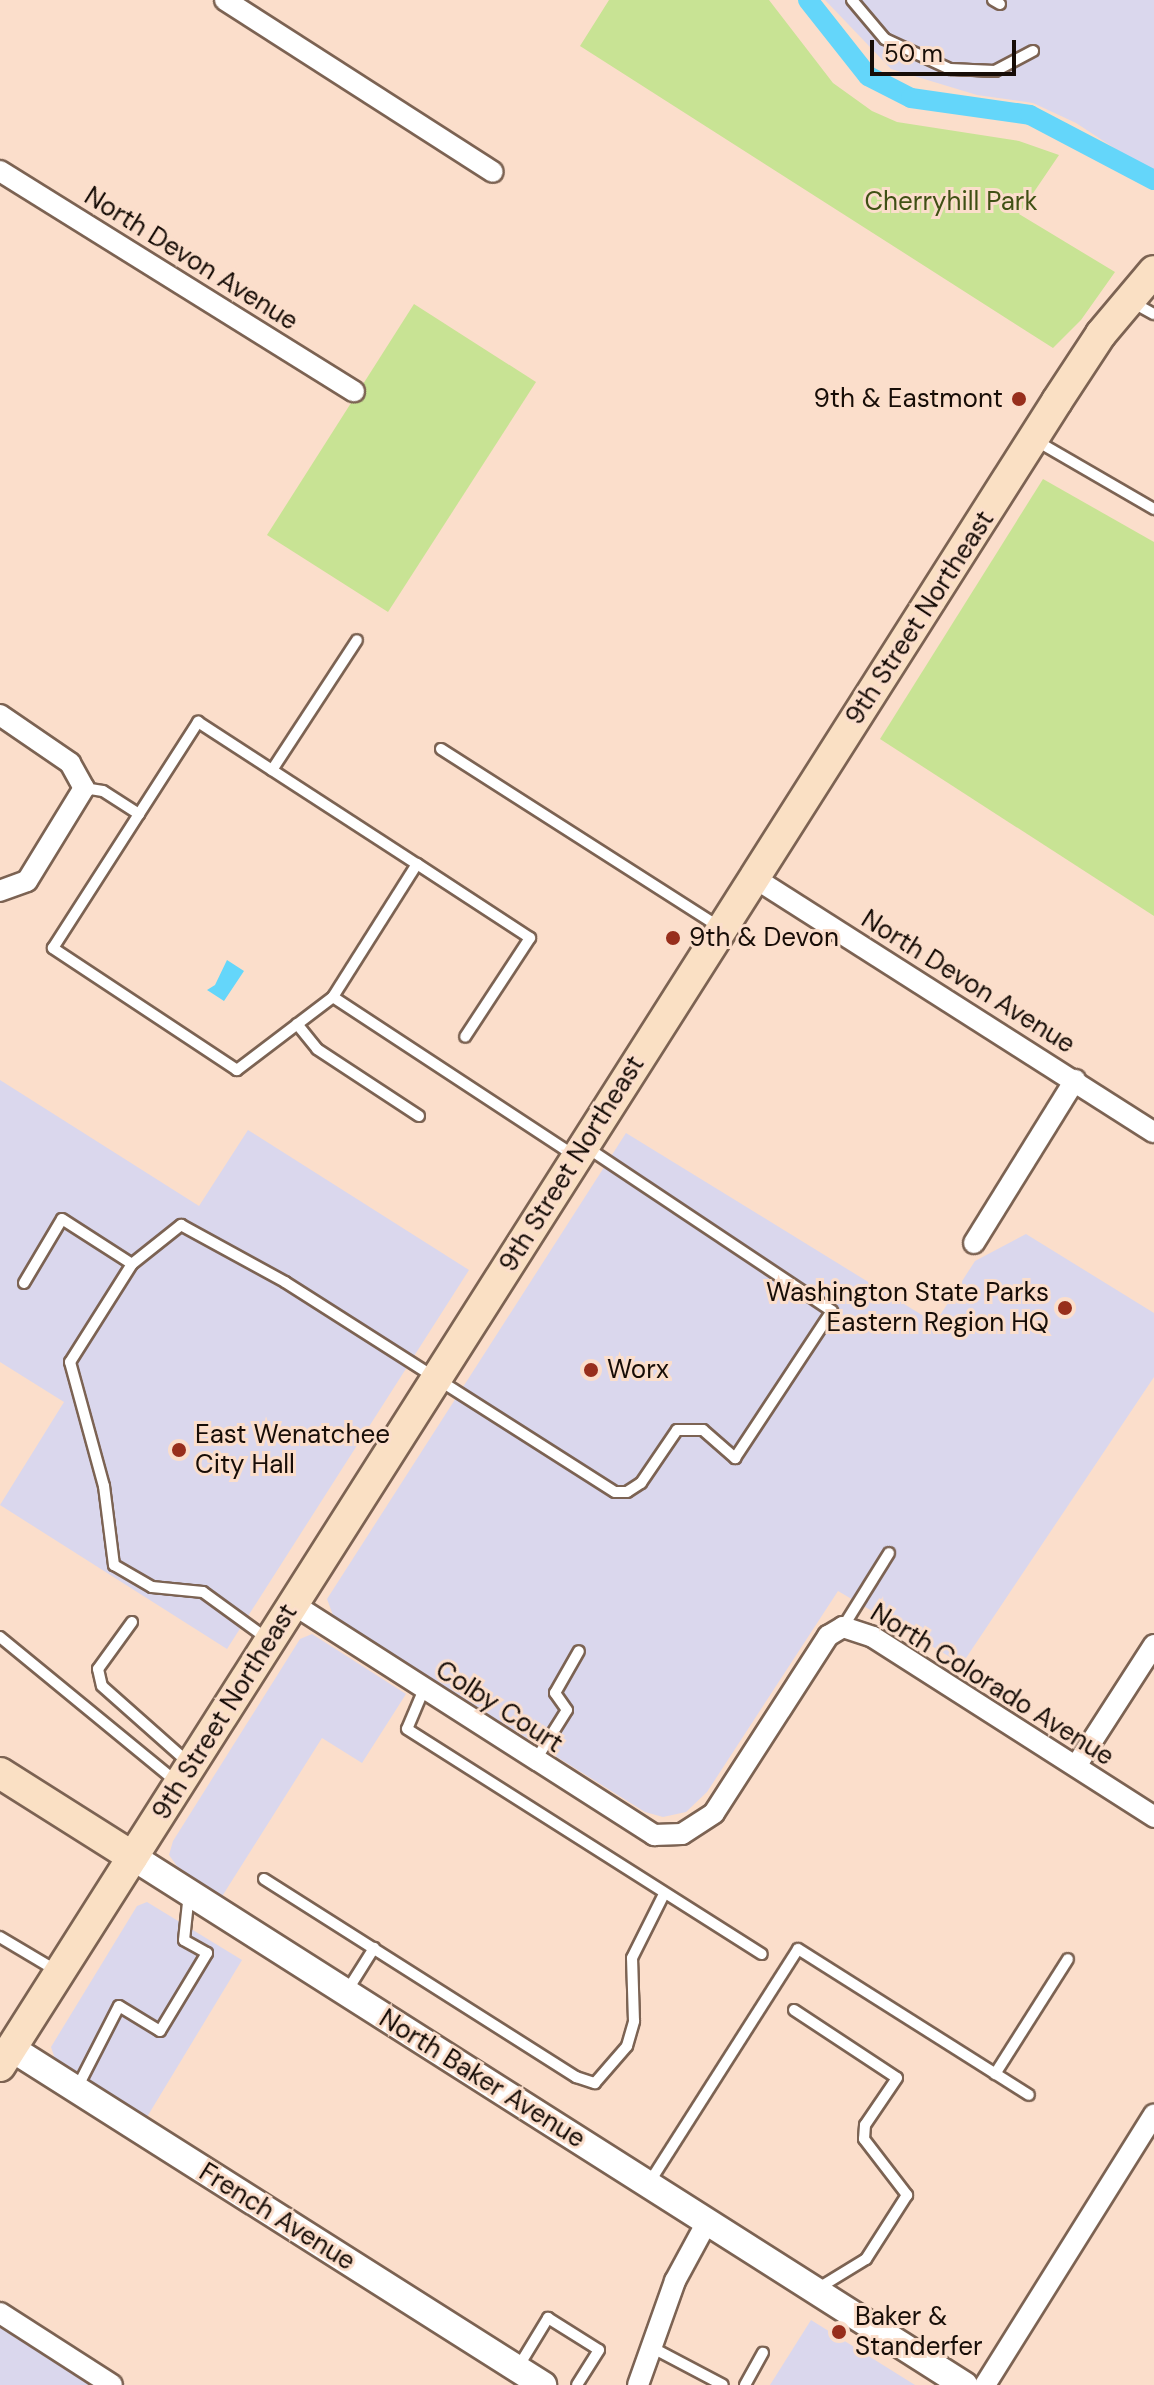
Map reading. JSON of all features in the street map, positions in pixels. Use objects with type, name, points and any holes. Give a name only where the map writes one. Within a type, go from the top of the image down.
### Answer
[{"type":"main road","name":"9th Street Northeast","points":[[6,2057],[1033,439],[1127,299],[1154,271]]},
{"type":"main road","name":"North Baker Avenue","points":[[0,1773],[133,1857]]},
{"type":"street","points":[[225,0],[493,172]]},
{"type":"street","name":"North Devon Avenue","points":[[0,171],[354,391]]},
{"type":"street","points":[[0,715],[70,763],[84,788],[27,881],[0,891]]},
{"type":"street","name":"North Devon Avenue","points":[[753,877],[1154,1132]]},
{"type":"street","points":[[974,1243],[1075,1080]]},
{"type":"street","name":"Colby Court","points":[[293,1604],[654,1835],[682,1834],[700,1826],[729,1796],[818,1651],[843,1627]]},
{"type":"street","name":"North Colorado Avenue","points":[[843,1627],[873,1637],[1154,1817]]},
{"type":"street","points":[[1076,1766],[1154,1645]]},
{"type":"street","name":"North Baker Avenue","points":[[133,1857],[964,2385]]},
{"type":"street","name":"French Avenue","points":[[6,2057],[76,2089],[543,2385]]},
{"type":"street","points":[[985,2385],[1154,2115]]},
{"type":"street","points":[[638,2385],[675,2281],[707,2222]]},
{"type":"street","points":[[0,2313],[112,2385]]},
{"type":"lane","points":[[852,0],[885,39],[950,69],[995,71],[1033,51]]},
{"type":"lane","points":[[1127,299],[1154,314]]},
{"type":"lane","points":[[1033,439],[1154,509]]},
{"type":"lane","points":[[272,770],[357,640]]},
{"type":"lane","points":[[417,864],[333,997],[237,1070],[53,948],[198,722],[417,864],[530,938],[465,1037]]},
{"type":"lane","points":[[441,749],[721,928]]},
{"type":"lane","points":[[84,788],[103,791],[139,814]]},
{"type":"lane","points":[[270,1641],[203,1592],[152,1587],[114,1565],[104,1486],[70,1362],[132,1264],[181,1225],[285,1282],[438,1376],[615,1492],[627,1492],[641,1483],[677,1430],[703,1430],[735,1458],[832,1311],[333,997]]},
{"type":"lane","points":[[297,1024],[317,1049],[419,1116]]},
{"type":"lane","points":[[24,1283],[62,1219],[132,1264]]},
{"type":"lane","points":[[843,1627],[889,1553]]},
{"type":"lane","points":[[132,1622],[98,1669],[102,1686],[185,1775]]},
{"type":"lane","points":[[0,1637],[185,1775]]},
{"type":"lane","points":[[535,1761],[567,1710],[555,1693],[579,1651]]},
{"type":"lane","points":[[424,1689],[407,1729],[663,1896],[762,1954]]},
{"type":"lane","points":[[264,1879],[576,2077],[595,2083],[627,2046],[634,2021],[632,1958],[663,1896]]},
{"type":"lane","points":[[76,2089],[119,2006],[160,2031],[207,1953],[184,1940],[189,1893]]},
{"type":"lane","points":[[0,1937],[60,1973]]},
{"type":"lane","points":[[346,1993],[374,1948]]},
{"type":"lane","points":[[648,2184],[798,1949],[1029,2095]]},
{"type":"lane","points":[[995,2074],[1068,1959]]},
{"type":"lane","points":[[794,2010],[897,2078],[865,2125],[864,2139],[907,2195],[866,2259],[815,2290]]},
{"type":"lane","points":[[517,2369],[548,2318],[599,2350],[577,2385]]},
{"type":"lane","points":[[651,2347],[723,2385]]},
{"type":"lane","points":[[745,2385],[763,2353]]},
{"type":"shaded area","points":[[825,0],[1154,0],[1154,174],[1076,123],[1033,103],[977,95],[891,69]]},
{"type":"shaded area","points":[[0,1080],[199,1206],[248,1130],[469,1270],[227,1649],[0,1505],[64,1402],[0,1362]]},
{"type":"shaded area","points":[[626,1133],[935,1323],[975,1261],[1026,1234],[1154,1313],[1154,1377],[962,1664],[838,1591],[707,1792],[686,1812],[663,1817],[645,1812],[334,1618],[327,1599]]},
{"type":"shaded area","points":[[312,1634],[406,1694],[362,1763],[322,1738],[221,1898],[177,1866],[169,1855],[173,1841],[300,1639]]},
{"type":"shaded area","points":[[147,1902],[242,1960],[147,2117],[55,2059],[51,2047],[137,1906]]},
{"type":"shaded area","points":[[0,2308],[125,2385],[0,2385]]},
{"type":"shaded area","points":[[811,2320],[915,2385],[770,2385]]},
{"type":"green space","name":"Cherryhill Park","points":[[609,0],[769,0],[833,83],[872,111],[897,122],[1019,141],[1059,155],[1019,214],[1115,272],[1081,320],[1053,348],[580,46]]},
{"type":"green space","points":[[414,304],[536,382],[388,612],[267,535]]},
{"type":"green space","points":[[1043,479],[1154,542],[1154,916],[880,739]]},
{"type":"water","points":[[227,960],[244,971],[224,1001],[207,990],[215,985]]},
{"type":"waterway","points":[[808,0],[868,76],[911,98],[1030,115],[1154,180]]},
{"type":"place","name":"9th & Eastmont","points":[[1019,399]]},
{"type":"place","name":"9th & Devon","points":[[673,938]]},
{"type":"place","name":"Washington State Parks Eastern Region HQ","points":[[1065,1308]]},
{"type":"place","name":"Worx","points":[[591,1370]]},
{"type":"place","name":"East Wenatchee City Hall","points":[[179,1450]]},
{"type":"place","name":"Baker & Standerfer","points":[[839,2332]]}]
